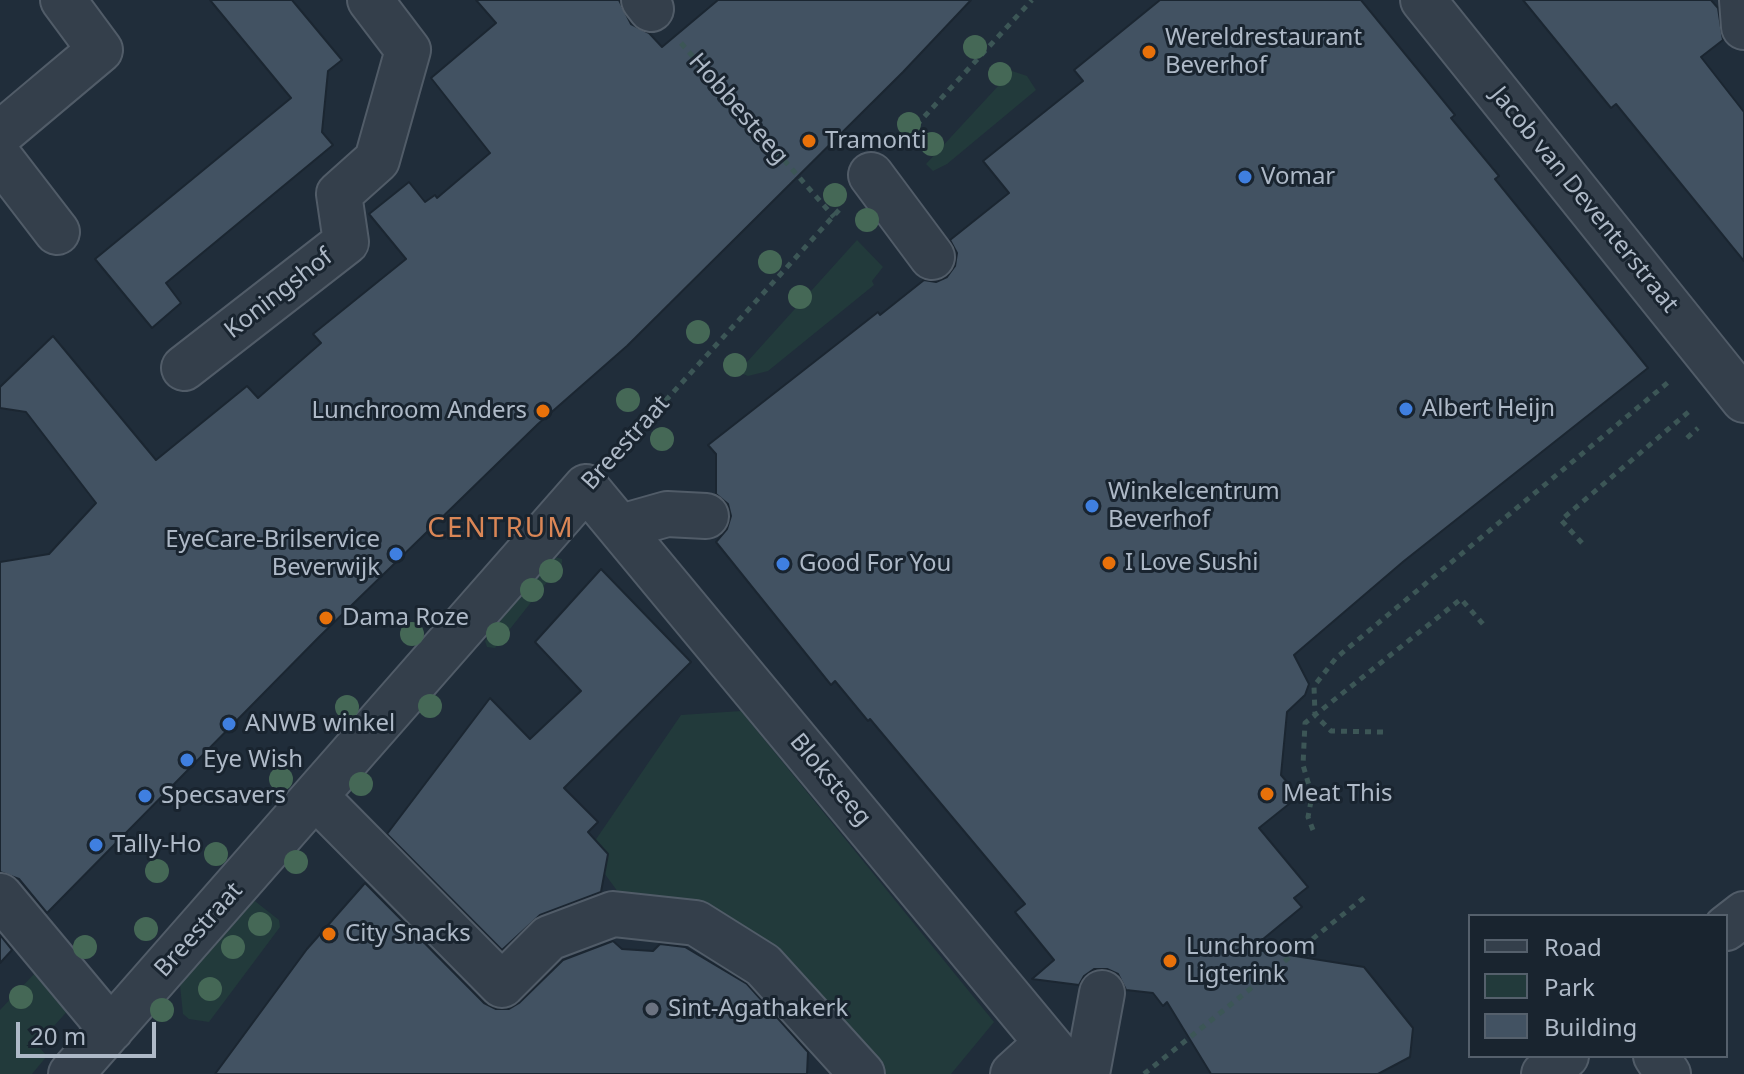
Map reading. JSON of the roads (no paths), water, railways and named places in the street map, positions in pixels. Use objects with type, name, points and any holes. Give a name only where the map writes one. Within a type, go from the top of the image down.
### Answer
[{"type":"street","points":[[0,134],[100,50],[63,0]]},
{"type":"street","name":"Koningshof","points":[[184,368],[346,242],[339,194],[377,160],[408,50],[370,0]]},
{"type":"street","name":"Jacob van Deventerstraat","points":[[1423,0],[1744,400]]},
{"type":"street","points":[[1742,0],[1744,27]]},
{"type":"street","points":[[0,158],[57,232]]},
{"type":"street","points":[[871,175],[932,257]]},
{"type":"street","name":"Bloksteeg","points":[[586,487],[1060,1058]]},
{"type":"street","name":"Breestraat","points":[[71,1074],[586,487]]},
{"type":"street","points":[[621,527],[667,514],[706,516]]},
{"type":"street","points":[[316,797],[502,985],[549,938],[613,914],[696,923],[763,965],[862,1074]]},
{"type":"street","points":[[0,896],[111,1029]]},
{"type":"street","points":[[1728,926],[1744,914]]},
{"type":"street","points":[[1087,1074],[1102,993]]},
{"type":"street","points":[[1013,1074],[1060,1058]]},
{"type":"street","points":[[1544,1074],[1564,1058]]},
{"type":"place","name":"Wereldrestaurant Beverhof","points":[[1149,52]]},
{"type":"place","name":"Tramonti","points":[[809,141]]},
{"type":"place","name":"Vomar","points":[[1245,177]]},
{"type":"place","name":"Albert Heijn","points":[[1406,409]]},
{"type":"place","name":"Lunchroom Anders","points":[[543,411]]},
{"type":"place","name":"Winkelcentrum Beverhof","points":[[1092,506]]},
{"type":"place","name":"EyeCare-Brilservice Beverwijk","points":[[396,554]]},
{"type":"place","name":"I Love Sushi","points":[[1109,563]]},
{"type":"place","name":"Good For You","points":[[783,564]]},
{"type":"place","name":"Dama Roze","points":[[326,618]]},
{"type":"place","name":"ANWB winkel","points":[[229,724]]},
{"type":"place","name":"Eye Wish","points":[[187,760]]},
{"type":"place","name":"Meat This","points":[[1267,794]]},
{"type":"place","name":"Specsavers","points":[[145,796]]},
{"type":"place","name":"Tally-Ho","points":[[96,845]]},
{"type":"place","name":"City Snacks","points":[[329,934]]},
{"type":"place","name":"Lunchroom Ligterink","points":[[1170,961]]},
{"type":"place","name":"Sint-Agathakerk","points":[[652,1009]]},
{"type":"district","name":"CENTRUM","points":[[501,529]]}]
